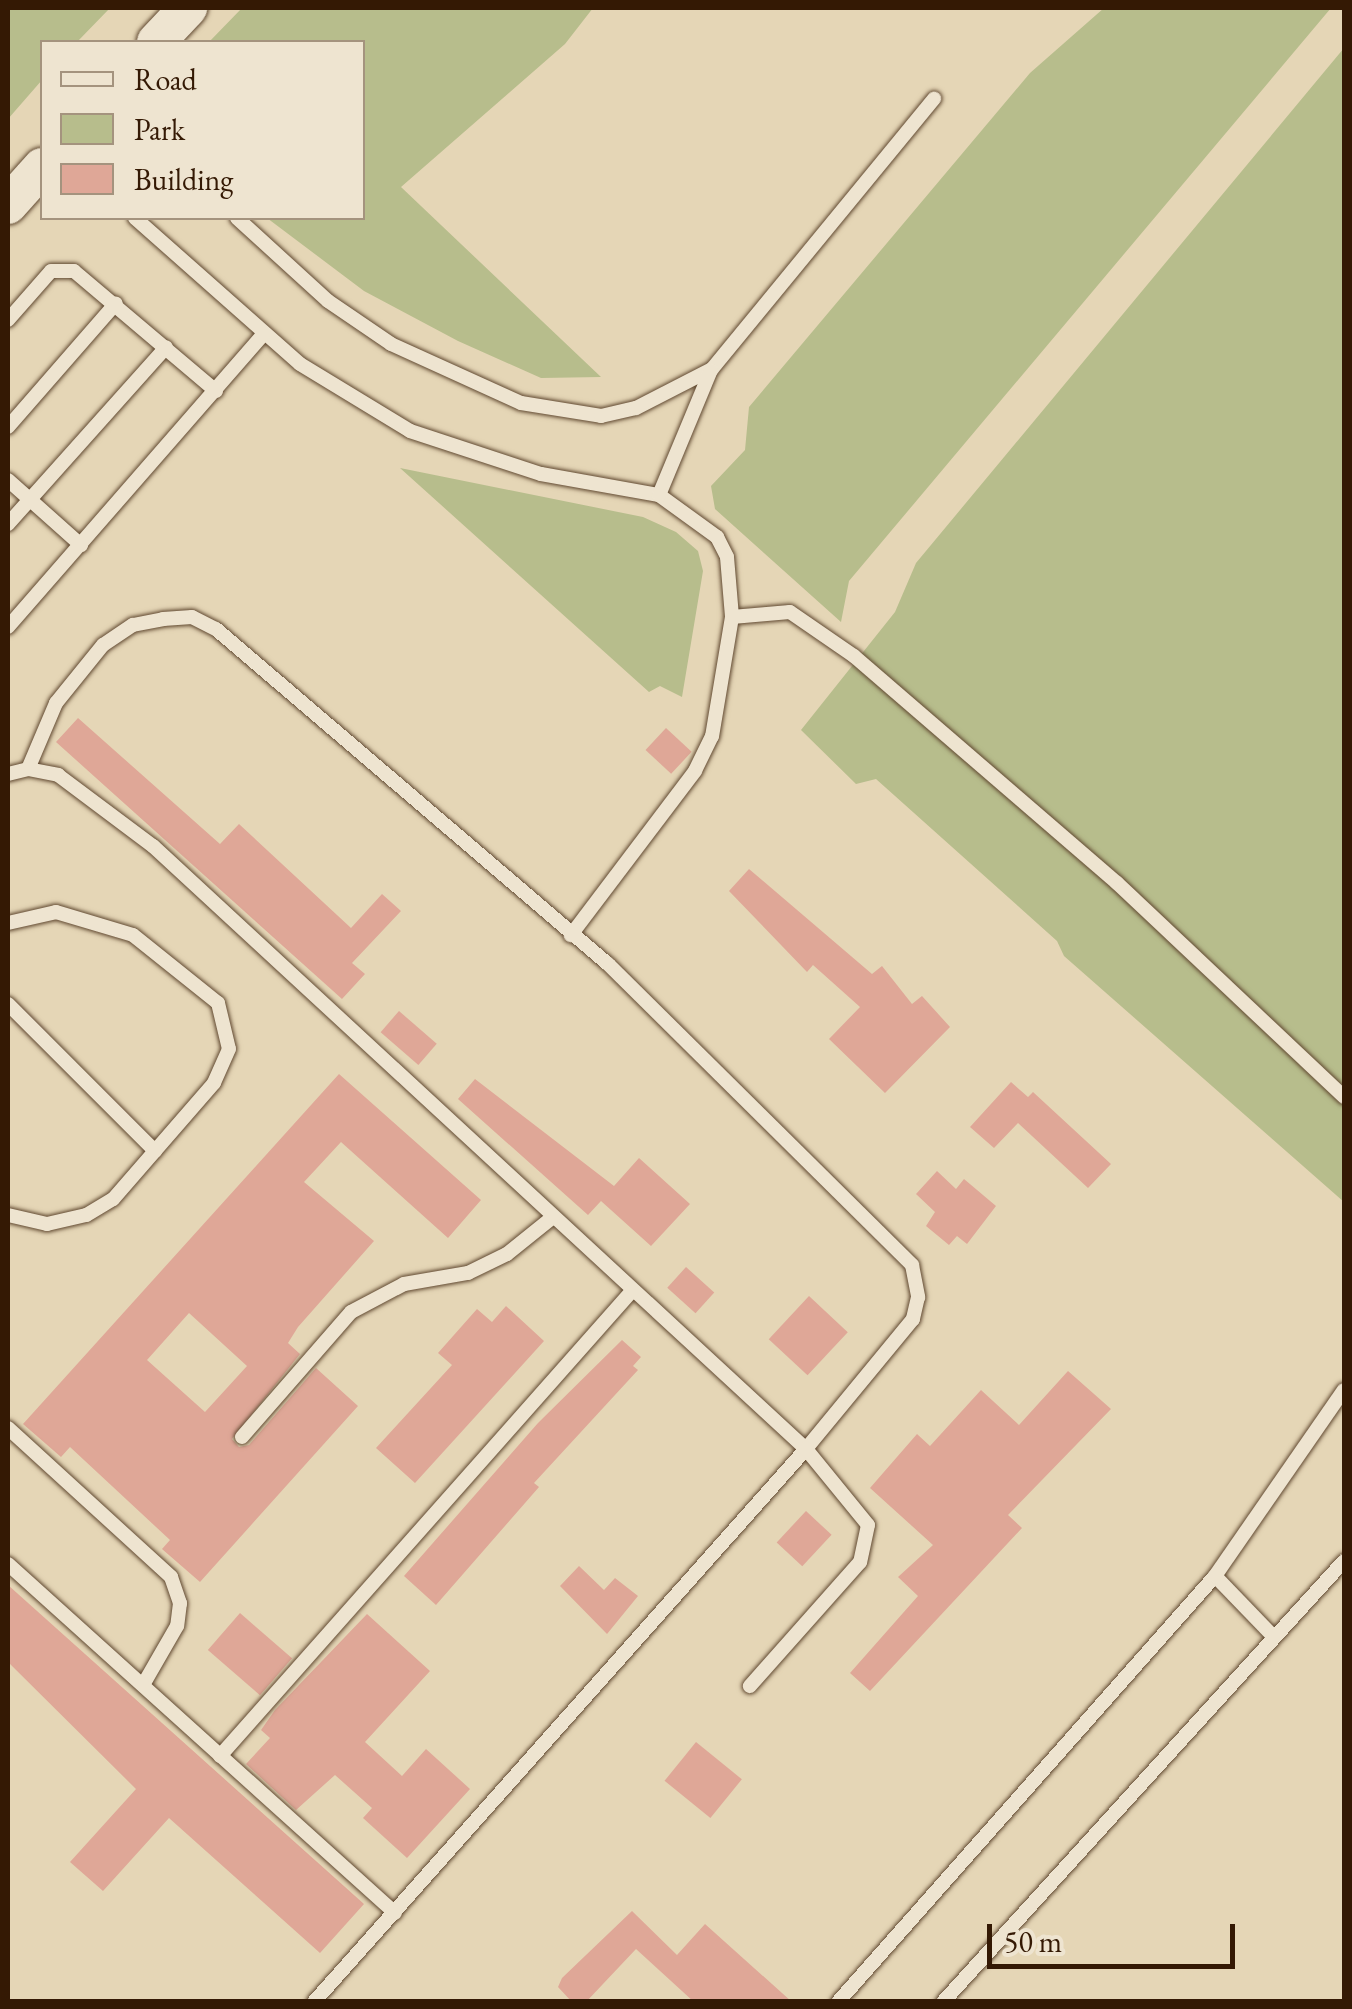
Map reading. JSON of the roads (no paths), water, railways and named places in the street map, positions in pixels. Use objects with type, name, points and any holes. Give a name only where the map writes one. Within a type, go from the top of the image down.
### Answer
[{"type":"street","points":[[158,40],[188,8]]},
{"type":"street","points":[[8,205],[40,169]]},
{"type":"lane","points":[[660,495],[712,369],[934,98]]},
{"type":"lane","points":[[137,220],[300,364],[410,431],[462,453],[660,495],[717,537],[727,558],[732,617],[719,709],[695,771],[571,935]]},
{"type":"lane","points":[[238,220],[328,302],[391,344],[522,403],[601,416],[653,401],[712,369]]},
{"type":"lane","points":[[8,320],[42,277],[63,268],[88,278],[216,391]]},
{"type":"lane","points":[[8,427],[116,303]]},
{"type":"lane","points":[[8,627],[264,334]]},
{"type":"lane","points":[[8,524],[166,347]]},
{"type":"lane","points":[[8,480],[81,545]]},
{"type":"lane","points":[[732,617],[790,612],[840,645],[1117,883],[1344,1097]]},
{"type":"lane","points":[[28,769],[56,703],[103,645],[133,625],[192,617],[216,629],[571,935],[892,1238],[912,1265],[918,1297],[912,1319],[806,1449],[314,2002]]},
{"type":"lane","points":[[8,774],[28,769],[83,789],[153,846],[806,1449],[868,1524],[867,1547],[750,1686]]},
{"type":"lane","points":[[8,923],[56,912],[96,919],[133,935],[218,1003],[228,1027],[224,1066],[113,1199],[86,1215],[47,1224],[8,1215]]},
{"type":"lane","points":[[8,1004],[155,1151]]},
{"type":"lane","points":[[242,1437],[351,1312],[404,1284],[468,1274],[507,1254],[554,1217]]},
{"type":"lane","points":[[220,1756],[632,1291]]},
{"type":"lane","points":[[838,2002],[1215,1576],[1344,1390]]},
{"type":"lane","points":[[8,1428],[171,1577],[180,1603],[177,1626],[143,1685]]},
{"type":"lane","points":[[943,2002],[1344,1561]]},
{"type":"lane","points":[[8,1564],[396,1913]]},
{"type":"lane","points":[[1215,1576],[1273,1636]]}]
